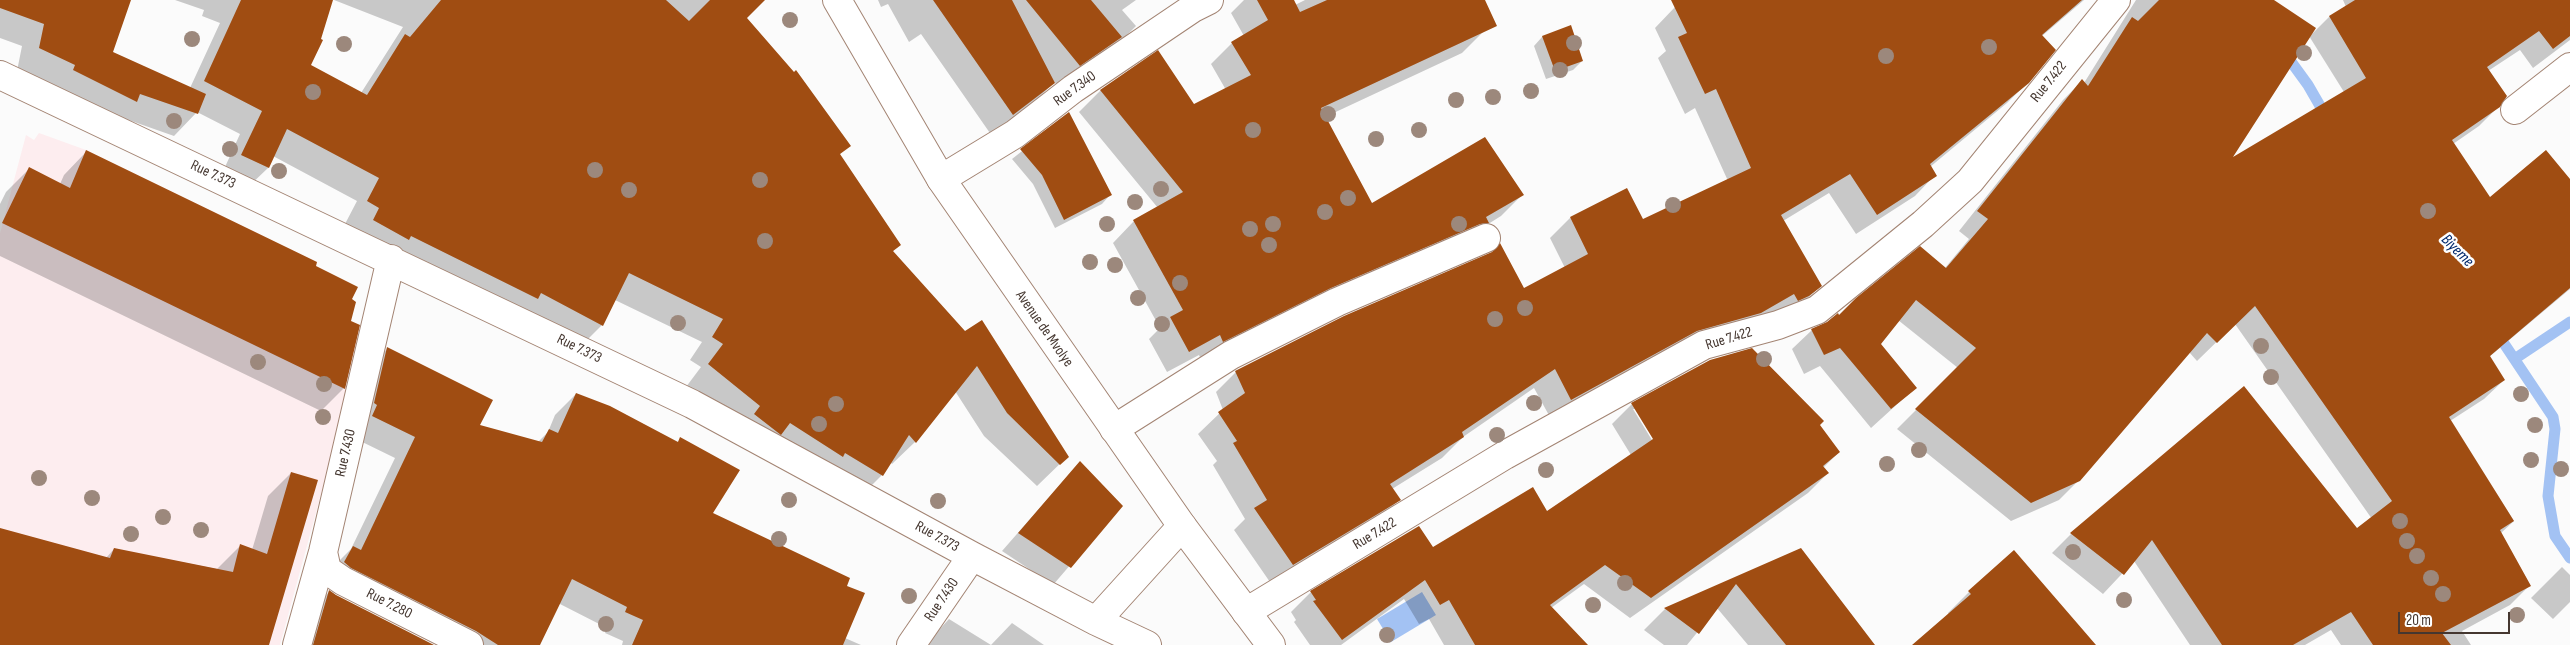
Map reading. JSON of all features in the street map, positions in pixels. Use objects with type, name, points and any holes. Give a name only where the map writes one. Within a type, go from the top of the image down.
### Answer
[{"type":"street","name":"Avenue de Mvolye","points":[[837,0],[941,179],[1182,526],[1271,645]]},
{"type":"street","name":"Rue 7.340","points":[[941,179],[1014,134],[1074,89],[1193,8],[1209,0]]},
{"type":"street","name":"Rue 7.422","points":[[1246,612],[1505,455],[1704,345],[1778,325],[1816,310],[1924,224],[1970,182],[2116,0]]},
{"type":"street","points":[[2515,110],[2570,67]]},
{"type":"street","name":"Rue 7.373","points":[[0,75],[692,404],[972,556],[1146,645]]},
{"type":"street","points":[[1114,429],[1231,355],[1337,302],[1486,238]]},
{"type":"street","name":"Rue 7.430","points":[[297,645],[323,552],[391,260]]},
{"type":"street","points":[[1096,621],[1182,526]]},
{"type":"street","name":"Rue 7.280","points":[[323,552],[328,570],[343,581],[468,645]]},
{"type":"street","name":"Rue 7.430","points":[[911,645],[972,556]]},
{"type":"shaded area","points":[[39,133],[86,150],[317,262],[314,270],[319,306],[361,326],[364,336],[280,645],[0,645],[0,233],[26,135],[34,140]]},
{"type":"water","points":[[1422,592],[1436,615],[1391,642],[1377,619]]},
{"type":"building","points":[[0,0],[131,0],[113,52],[206,94],[198,114],[140,94],[137,102],[73,70],[75,65],[39,48],[44,24],[0,8]]},
{"type":"building","points":[[241,0],[333,0],[321,39],[323,40],[311,65],[367,95],[405,34],[410,37],[441,0],[666,0],[689,21],[710,0],[765,0],[747,18],[794,72],[796,70],[851,146],[840,154],[901,245],[893,251],[965,331],[982,320],[1069,457],[1060,465],[1007,413],[977,366],[916,443],[909,435],[883,476],[845,453],[843,457],[790,423],[781,435],[754,414],[760,406],[708,364],[723,344],[712,337],[723,319],[629,273],[603,326],[541,293],[538,299],[411,236],[409,240],[373,220],[379,208],[367,201],[379,178],[287,129],[269,168],[241,155],[262,111],[204,81]]},
{"type":"building","points":[[933,0],[1012,0],[1055,83],[1013,115]]},
{"type":"building","points":[[1026,0],[1091,0],[1122,37],[1080,66]]},
{"type":"building","points":[[1257,0],[1294,0],[1300,12],[1327,0],[1485,0],[1497,26],[1321,108],[1372,203],[1485,137],[1524,195],[1486,217],[1489,223],[1480,224],[1331,288],[1223,342],[1220,335],[1189,352],[1170,317],[1183,310],[1133,220],[1183,192],[1100,90],[1158,50],[1194,104],[1251,75],[1231,42],[1268,20]]},
{"type":"building","points":[[1671,0],[2082,0],[2042,35],[2056,50],[2029,83],[1930,164],[1937,176],[1877,215],[1850,174],[1781,215],[1822,286],[1809,296],[1798,301],[1794,294],[1761,313],[1697,331],[1571,400],[1555,369],[1462,432],[1464,437],[1390,484],[1401,500],[1293,565],[1254,508],[1267,500],[1233,443],[1237,441],[1218,412],[1245,393],[1235,371],[1344,316],[1492,252],[1500,243],[1524,288],[1588,254],[1570,217],[1627,188],[1643,219],[1751,168],[1716,89],[1705,94],[1678,37],[1687,33]]},
{"type":"building","points":[[2159,0],[2274,0],[2316,28],[2233,157],[2366,78],[2329,16],[2355,0],[2570,0],[2570,36],[2553,49],[2539,31],[2487,67],[2507,96],[2500,107],[2452,140],[2490,197],[2546,150],[2570,179],[2570,288],[2490,356],[2505,380],[2449,417],[2514,521],[2500,530],[2531,586],[2442,633],[2451,645],[2373,645],[2351,612],[2293,645],[2222,645],[2152,540],[2124,575],[2070,533],[2244,386],[2357,528],[2392,501],[2255,306],[2217,343],[2207,333],[2080,481],[2031,503],[1915,409],[1976,348],[1916,300],[1881,344],[1917,388],[1891,409],[1840,348],[1824,355],[1811,329],[1827,322],[1838,313],[1839,315],[1856,298],[1920,246],[1946,268],[1988,219],[1977,211],[2082,79],[2088,86],[2132,17],[2138,21]]},
{"type":"building","points":[[1571,25],[1583,61],[1555,71],[1542,36]]},
{"type":"building","points":[[1069,112],[1112,195],[1064,220],[1042,175],[1020,149]]},
{"type":"building","points":[[86,150],[317,262],[316,266],[358,287],[352,299],[356,302],[351,321],[360,325],[345,389],[2,223],[29,167],[70,188]]},
{"type":"building","points":[[387,347],[493,400],[480,425],[542,442],[549,429],[558,433],[576,393],[610,406],[678,442],[680,437],[740,470],[713,513],[850,578],[847,586],[865,593],[843,645],[632,645],[643,620],[625,612],[627,607],[572,579],[540,645],[498,645],[476,631],[351,568],[344,562],[353,546],[361,550],[415,437],[372,416],[377,405],[374,403]]},
{"type":"building","points":[[1752,348],[1824,421],[1820,425],[1840,452],[1823,466],[1829,473],[1651,598],[1605,565],[1550,605],[1588,645],[1475,645],[1449,600],[1440,605],[1425,580],[1342,640],[1313,601],[1316,600],[1310,591],[1419,526],[1433,547],[1533,487],[1547,511],[1653,439],[1631,403],[1710,360]]},
{"type":"building","points":[[1080,461],[1123,506],[1071,568],[1018,533]]},
{"type":"building","points":[[291,472],[318,480],[269,645],[0,645],[0,528],[110,558],[114,548],[233,572],[240,544],[267,554]]},
{"type":"building","points":[[1801,548],[1875,645],[1786,645],[1736,584],[1699,634],[1664,608]]},
{"type":"building","points":[[2014,550],[2096,645],[1912,645],[1971,594],[1968,591]]},
{"type":"building","points":[[329,590],[336,595],[434,645],[313,645]]},
{"type":"waterway","name":"Biyeme","points":[[2284,52],[2308,85],[2327,118]]},
{"type":"waterway","points":[[2519,356],[2570,322]]},
{"type":"waterway","name":"Biyeme","points":[[2497,333],[2553,417],[2555,429],[2548,496],[2555,536],[2570,558]]}]
